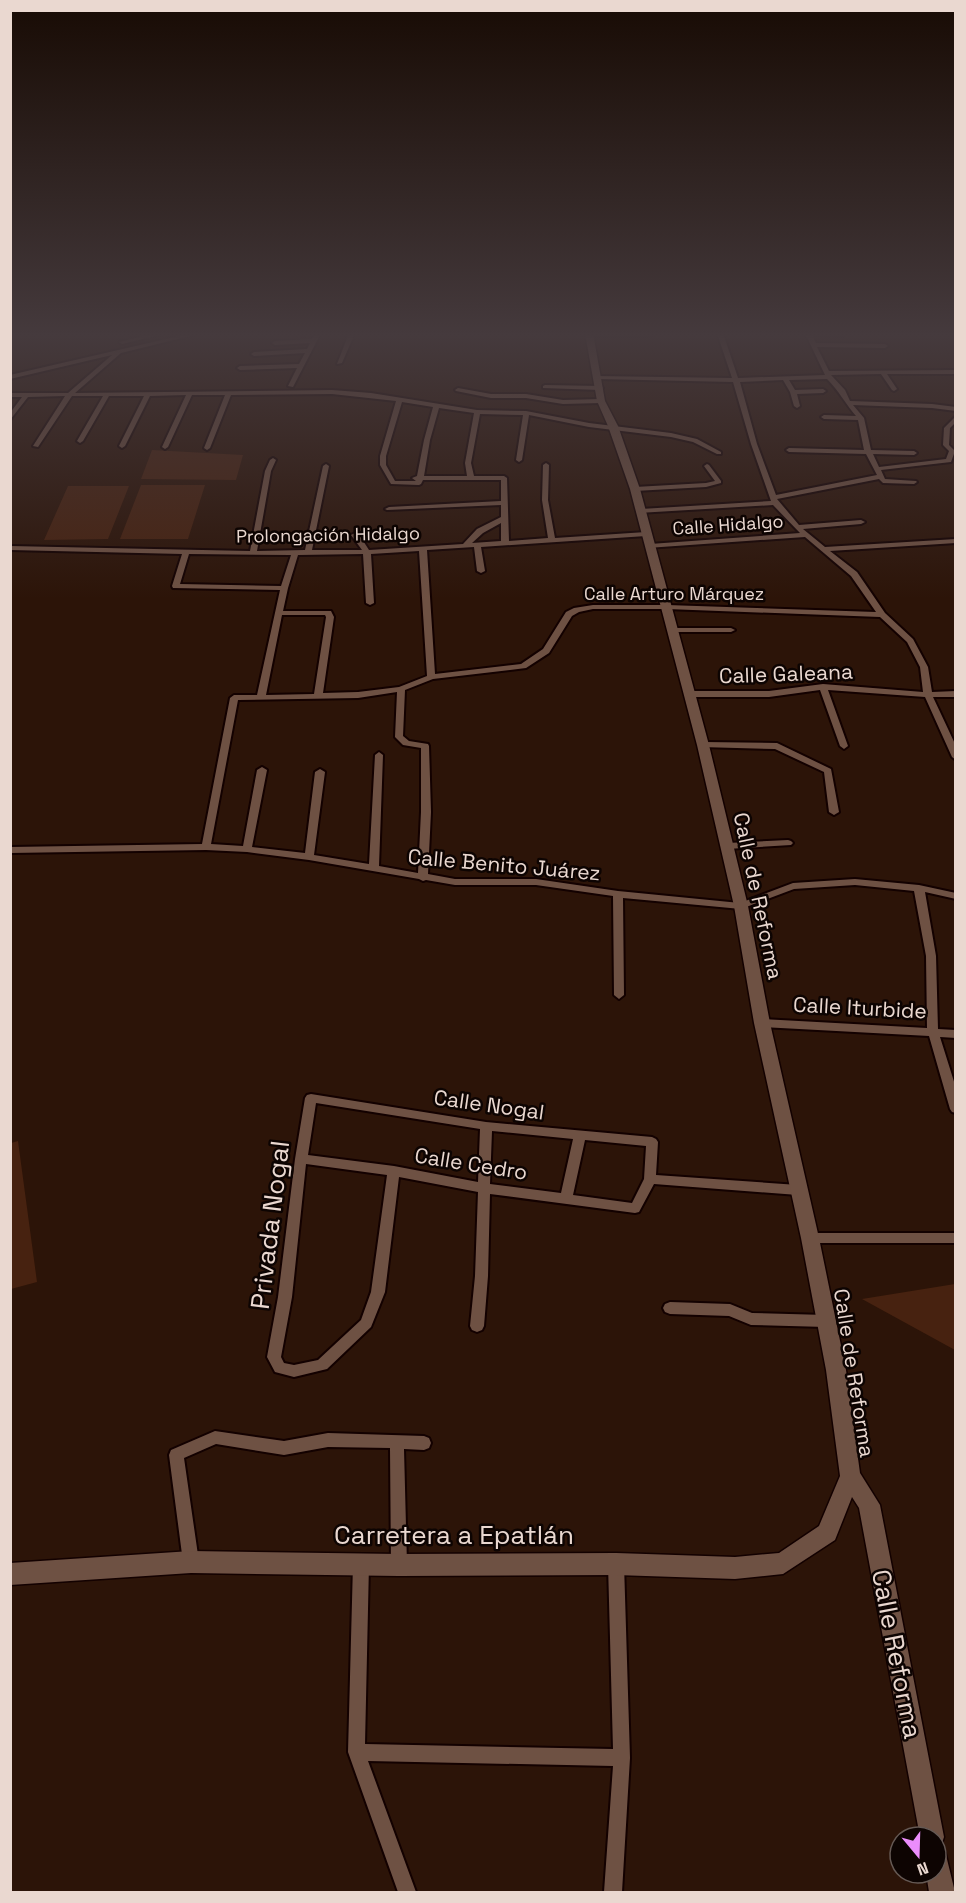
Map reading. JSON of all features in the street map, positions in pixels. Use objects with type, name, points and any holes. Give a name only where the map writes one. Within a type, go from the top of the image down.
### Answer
[{"type":"main road","name":"Calle de Reforma","points":[[611,422],[635,489],[667,607],[741,906],[762,1023],[810,1238],[836,1370],[850,1476]]},
{"type":"main road","name":"Carretera a Epatlán","points":[[10,1574],[191,1562],[399,1565],[616,1564],[735,1568],[783,1563],[827,1533],[850,1476]]},
{"type":"main road","name":"Calle Reforma","points":[[850,1476],[869,1505],[930,1825]]},
{"type":"street","points":[[36,446],[52,422]]},
{"type":"street","points":[[80,441],[91,422]]},
{"type":"street","points":[[122,446],[134,422]]},
{"type":"street","points":[[165,447],[177,422]]},
{"type":"street","points":[[207,448],[217,422]]},
{"type":"street","points":[[393,422],[383,456],[383,465],[392,480],[504,478],[505,544]]},
{"type":"street","points":[[420,480],[432,422]]},
{"type":"street","points":[[471,478],[468,464],[475,422]]},
{"type":"street","points":[[519,460],[525,422]]},
{"type":"street","points":[[576,422],[695,440],[720,453]]},
{"type":"street","points":[[748,422],[774,500],[797,526],[854,574],[882,615],[910,641],[924,667],[928,695],[956,757]]},
{"type":"street","points":[[862,422],[868,451],[881,479]]},
{"type":"street","points":[[876,469],[949,461],[952,451],[946,445],[947,428],[953,422]]},
{"type":"street","points":[[789,450],[914,453]]},
{"type":"street","points":[[253,553],[268,471],[273,460]]},
{"type":"street","points":[[546,465],[545,500],[552,541]]},
{"type":"street","points":[[308,553],[326,466]]},
{"type":"street","points":[[635,489],[719,482],[707,466]]},
{"type":"street","points":[[641,511],[774,500],[881,479],[914,482]]},
{"type":"street","points":[[389,509],[505,502]]},
{"type":"street","points":[[465,546],[480,531],[505,518]]},
{"type":"street","points":[[797,526],[861,522]]},
{"type":"street","name":"Prolongación Hidalgo","points":[[10,548],[253,553],[367,552],[646,534]]},
{"type":"street","points":[[355,535],[367,552],[370,603]]},
{"type":"street","name":"Calle Hidalgo","points":[[650,546],[807,535]]},
{"type":"street","points":[[825,549],[956,541]]},
{"type":"street","points":[[477,545],[481,571]]},
{"type":"street","points":[[423,549],[431,677]]},
{"type":"street","points":[[186,551],[176,586],[284,588]]},
{"type":"street","points":[[261,697],[278,613],[295,553]]},
{"type":"street","name":"Calle Arturo Márquez","points":[[206,847],[234,698],[358,695],[401,689],[431,677],[523,666],[546,651],[569,614],[593,607],[667,607],[882,615]]},
{"type":"street","points":[[278,613],[328,613],[330,616],[318,697]]},
{"type":"street","points":[[673,630],[731,630]]},
{"type":"street","points":[[823,687],[844,746]]},
{"type":"street","name":"Calle Galeana","points":[[690,694],[769,694],[823,687],[928,695],[956,694]]},
{"type":"street","points":[[401,689],[399,737],[406,743],[425,746],[426,812],[423,878]]},
{"type":"street","points":[[703,745],[777,746],[828,771],[834,812]]},
{"type":"street","points":[[374,869],[379,755]]},
{"type":"street","points":[[247,849],[262,770]]},
{"type":"street","points":[[309,857],[320,772]]},
{"type":"street","points":[[727,846],[788,843]]},
{"type":"street","name":"Calle Benito Juárez","points":[[10,850],[206,847],[247,849],[309,857],[455,882],[536,882],[618,894],[741,906],[793,886],[855,882],[920,888],[956,896]]},
{"type":"street","points":[[920,888],[931,956],[933,1031],[956,1109]]},
{"type":"street","points":[[618,894],[620,995]]},
{"type":"street","name":"Calle Iturbide","points":[[762,1023],[956,1034]]},
{"type":"street","name":"Privada Nogal","points":[[322,1098],[311,1098],[301,1160],[285,1297],[274,1357],[280,1368],[294,1371],[322,1365],[366,1323],[378,1292],[394,1172]]},
{"type":"street","name":"Calle Nogal","points":[[322,1098],[486,1126],[652,1142],[650,1179]]},
{"type":"street","points":[[477,1326],[482,1285],[486,1126]]},
{"type":"street","points":[[566,1198],[580,1136]]},
{"type":"street","name":"Calle Cedro","points":[[301,1160],[394,1172],[483,1188],[635,1208],[650,1179]]},
{"type":"street","points":[[650,1179],[798,1190]]},
{"type":"street","points":[[810,1238],[956,1238]]},
{"type":"street","points":[[670,1308],[730,1310],[751,1319],[826,1321]]},
{"type":"street","points":[[191,1562],[176,1455],[215,1437],[284,1448],[328,1440],[424,1443]]},
{"type":"street","points":[[396,1443],[399,1565]]},
{"type":"street","points":[[361,1564],[356,1752],[406,1893]]},
{"type":"street","points":[[613,1893],[622,1758],[616,1564]]},
{"type":"street","points":[[356,1752],[622,1758]]},
{"type":"shaded area","points":[[152,450],[243,455],[236,480],[141,479]]},
{"type":"shaded area","points":[[141,485],[205,485],[188,539],[120,539]]},
{"type":"shaded area","points":[[68,486],[129,486],[108,539],[44,540]]},
{"type":"shaded area","points":[[18,1141],[37,1282],[11,1289],[11,1143]]},
{"type":"shaded area","points":[[955,1284],[955,1350],[862,1299]]}]
